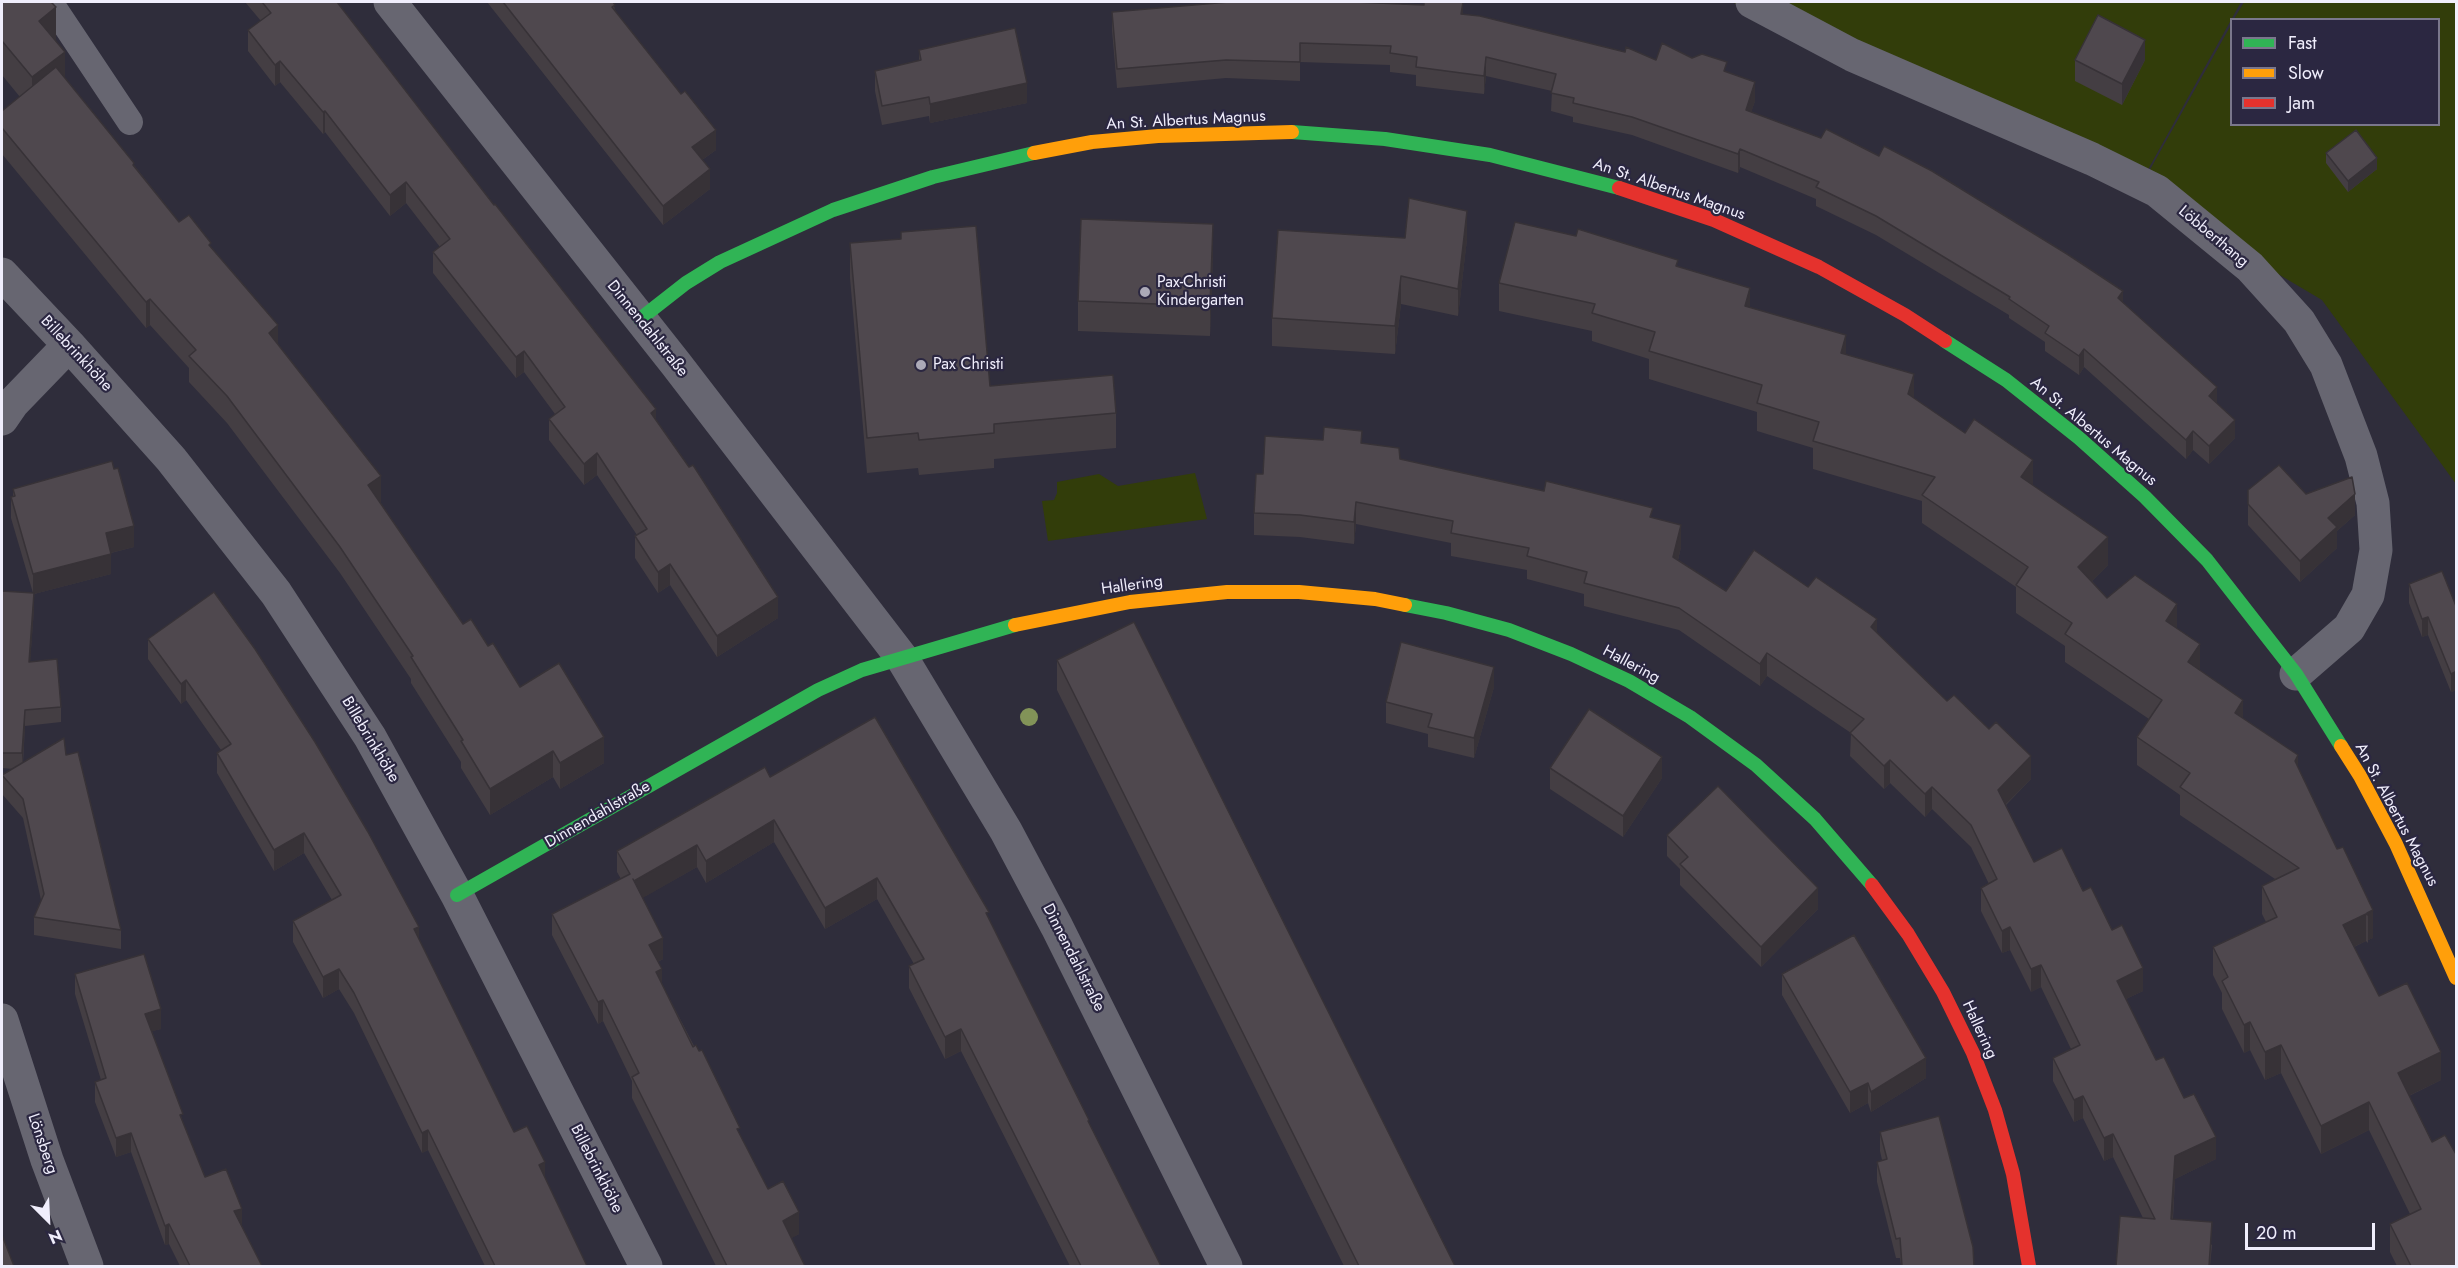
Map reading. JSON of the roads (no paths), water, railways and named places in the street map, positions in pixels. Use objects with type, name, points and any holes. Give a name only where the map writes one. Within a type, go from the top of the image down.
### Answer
[{"type":"street","name":"Dinnendahlstraße","points":[[390,2],[640,319],[902,658],[1006,831],[1058,927],[1226,1266]]},
{"type":"street","name":"Löbberthang","points":[[1752,2],[1852,55],[2092,159],[2157,191],[2250,267],[2299,321],[2326,365],[2361,456],[2373,503],[2376,550],[2368,595],[2349,628],[2296,674]]},
{"type":"street","name":"An St. Albertus Magnus","points":[[640,319],[687,283],[720,262],[778,234],[855,203],[933,177],[1011,157],[1092,142],[1158,136],[1286,132],[1385,139],[1490,155],[1598,181],[1714,220],[1819,267],[1914,321],[2006,380],[2079,438],[2145,497],[2207,560],[2296,674],[2360,776],[2396,844],[2457,978]]},
{"type":"street","name":"Billebrinkhöhe","points":[[2,274],[171,459],[276,593],[370,737],[457,895],[646,1266]]},
{"type":"street","points":[[2,419],[13,403],[69,345]]},
{"type":"street","name":"Hallering","points":[[902,658],[1038,619],[1130,602],[1227,592],[1299,592],[1375,599],[1446,613],[1509,630],[1571,654],[1629,681],[1690,717],[1773,780],[1815,819],[1854,862],[1908,934],[1943,992],[1973,1053],[1995,1110],[2013,1174],[2029,1266]]},
{"type":"street","name":"Dinnendahlstraße","points":[[457,895],[818,690],[862,670],[902,658]]},
{"type":"street","name":"Lönsberg","points":[[2,1020],[47,1160],[87,1266]]},
{"type":"lane","points":[[50,2],[130,122]]},
{"type":"place","name":"Pax-Christi Kindergarten","points":[[1145,292]]},
{"type":"place","name":"Pax Christi","points":[[921,365]]}]
